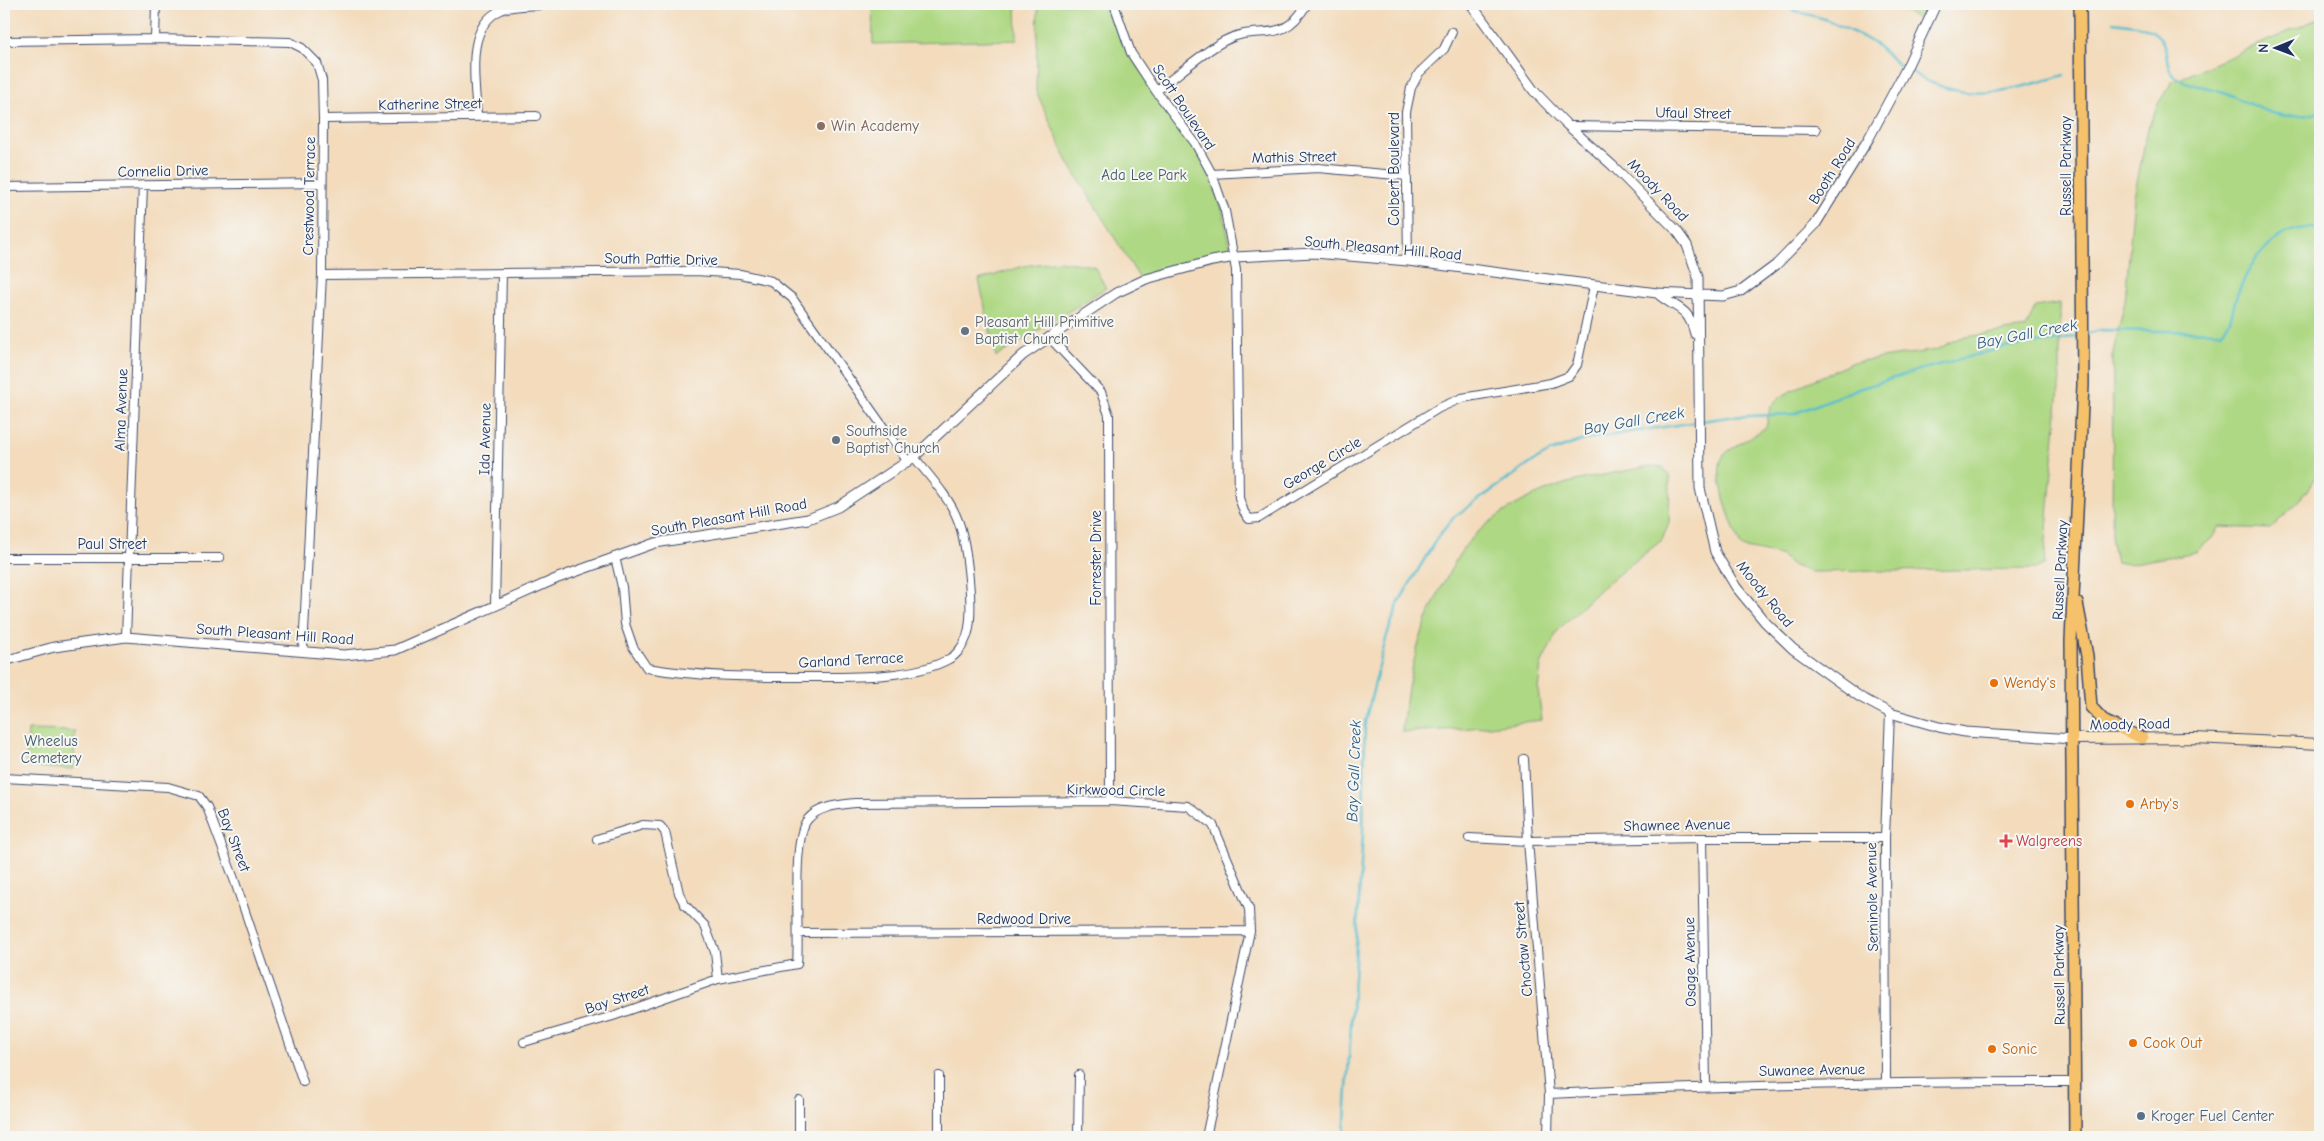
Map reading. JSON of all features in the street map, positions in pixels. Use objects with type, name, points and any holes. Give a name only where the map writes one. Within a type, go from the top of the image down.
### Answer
[{"type":"main road","name":"Russell Parkway","points":[[2075,1137],[2071,641],[2083,384],[2080,4]]},
{"type":"main road","points":[[2073,582],[2087,656],[2091,707],[2106,722],[2142,738]]},
{"type":"main road","name":"Moody Road","points":[[2073,739],[2195,738],[2320,744]]},
{"type":"street","points":[[155,39],[156,4]]},
{"type":"street","name":"Scott Boulevard","points":[[1114,4],[1131,52],[1156,91],[1190,135],[1212,174],[1225,211],[1235,257]]},
{"type":"street","points":[[1156,91],[1222,42],[1232,37],[1272,33],[1286,29],[1300,16],[1307,4]]},
{"type":"street","name":"Moody Road","points":[[1471,4],[1534,91],[1677,231],[1694,261],[1698,277],[1698,464],[1700,488],[1715,552],[1736,587],[1765,622],[1793,650],[1860,697],[1890,713],[1964,732],[2073,739]]},
{"type":"street","name":"Booth Road","points":[[1698,296],[1723,296],[1741,291],[1776,265],[1815,225],[1865,145],[1906,69],[1936,4]]},
{"type":"street","points":[[477,117],[476,52],[481,28],[489,18],[502,9],[540,6]]},
{"type":"street","name":"Colbert Boulevard","points":[[1408,261],[1406,112],[1411,88],[1419,73],[1444,49],[1452,32]]},
{"type":"street","name":"Crestwood Terrace","points":[[4,41],[155,39],[290,42],[302,48],[317,64],[322,80],[323,119],[322,275],[303,651]]},
{"type":"street","name":"Katherine Street","points":[[323,119],[536,116]]},
{"type":"street","name":"Ufaul Street","points":[[1570,126],[1816,130]]},
{"type":"street","name":"Mathis Street","points":[[1212,174],[1318,168],[1407,176]]},
{"type":"street","name":"Cornelia Drive","points":[[4,186],[322,183]]},
{"type":"street","name":"Alma Avenue","points":[[126,637],[144,185]]},
{"type":"street","name":"South Pleasant Hill Road","points":[[4,661],[54,647],[126,637],[344,655],[394,650],[558,578],[655,543],[808,519],[838,507],[911,460],[1023,355],[1116,293],[1146,279],[1235,257],[1314,253],[1408,261],[1594,286],[1698,296]]},
{"type":"street","name":"George Circle","points":[[1235,257],[1239,498],[1244,512],[1249,519],[1259,518],[1439,408],[1462,398],[1551,383],[1569,376],[1577,365],[1594,286]]},
{"type":"street","name":"South Pattie Drive","points":[[322,275],[696,271],[740,274],[771,281],[792,298],[911,460]]},
{"type":"street","name":"Ida Avenue","points":[[495,606],[502,273]]},
{"type":"street","points":[[1657,293],[1665,300],[1678,305],[1689,315],[1698,345]]},
{"type":"street","name":"Forrester Drive","points":[[1049,337],[1101,392],[1109,415],[1110,801]]},
{"type":"street","name":"Garland Terrace","points":[[615,557],[622,587],[626,624],[633,647],[647,668],[724,677],[850,677],[899,673],[926,667],[949,659],[960,649],[968,635],[970,614],[966,555],[959,522],[949,503],[911,460]]},
{"type":"street","name":"Paul Street","points":[[4,558],[220,558]]},
{"type":"street","name":"Seminole Avenue","points":[[1886,1082],[1885,838],[1890,713]]},
{"type":"street","name":"Choctaw Street","points":[[1524,759],[1528,841],[1549,1094],[1548,1137]]},
{"type":"street","name":"Bay Street","points":[[4,778],[168,787],[199,796],[206,807],[234,879],[303,1082]]},
{"type":"street","name":"Kirkwood Circle","points":[[718,979],[797,964],[799,933],[798,848],[801,830],[809,818],[825,808],[855,803],[1110,801],[1188,806],[1213,825],[1249,909],[1250,932],[1206,1137]]},
{"type":"street","points":[[597,839],[644,825],[660,826],[665,832],[679,892],[685,906],[705,926],[715,952],[718,979]]},
{"type":"street","name":"Shawnee Avenue","points":[[1469,838],[1528,841],[1702,838],[1885,838]]},
{"type":"street","name":"Osage Avenue","points":[[1702,838],[1706,1086]]},
{"type":"street","name":"Redwood Drive","points":[[799,933],[1250,932]]},
{"type":"street","name":"Bay Street","points":[[524,1042],[613,1016],[718,979]]},
{"type":"street","points":[[1078,1075],[1078,1137]]},
{"type":"street","points":[[939,1076],[939,1137]]},
{"type":"street","name":"Suwanee Avenue","points":[[1549,1094],[1706,1086],[1886,1082],[2075,1082]]},
{"type":"street","points":[[799,1100],[799,1137]]},
{"type":"green space","points":[[872,4],[1016,4],[1017,40],[873,44]]},
{"type":"green space","name":"Ada Lee Park","points":[[1038,4],[1112,4],[1129,54],[1193,144],[1210,175],[1223,212],[1232,254],[1151,272],[1140,279],[1068,162],[1036,91]]},
{"type":"green space","points":[[1893,4],[1936,4],[1926,24]]},
{"type":"green space","points":[[2320,18],[2320,472],[2300,500],[2270,529],[2219,527],[2212,538],[2196,552],[2129,564],[2116,562],[2112,543],[2113,352],[2125,301],[2134,197],[2148,128],[2159,102],[2172,82]]},
{"type":"green space","points":[[1059,261],[1094,266],[1106,288],[996,357],[979,280],[1024,266]]},
{"type":"green space","points":[[2060,303],[2060,376],[2044,565],[2035,569],[1810,572],[1794,566],[1780,555],[1741,547],[1721,487],[1720,463],[1727,452],[1766,427],[1770,408],[1778,398],[1804,384],[1854,362],[1936,350],[1959,338],[2026,328],[2035,307]]},
{"type":"green space","points":[[1650,466],[1663,467],[1670,477],[1669,522],[1662,540],[1602,587],[1558,630],[1541,665],[1538,690],[1542,720],[1462,729],[1402,732],[1412,670],[1430,611],[1463,549],[1475,535],[1513,506],[1542,492],[1571,482]]},
{"type":"green space","name":"Wheelus Cemetery","points":[[28,730],[75,731],[74,769],[26,767]]},
{"type":"waterway","points":[[1786,4],[1795,11],[1825,19],[1863,37],[1875,44],[1901,67]]},
{"type":"waterway","points":[[2113,22],[2141,26],[2156,34],[2164,45],[2170,70],[2184,82],[2221,91],[2272,113],[2294,116],[2320,112]]},
{"type":"waterway","points":[[1909,71],[1929,82],[1948,89],[1967,92],[2004,90],[2064,75]]},
{"type":"waterway","name":"Bay Gall Creek","points":[[2087,334],[2100,330],[2221,332],[2230,319],[2237,295],[2250,269],[2268,246],[2279,237],[2291,231],[2305,228],[2320,229]]},
{"type":"waterway","name":"Bay Gall Creek","points":[[1702,421],[1728,417],[1793,414],[1852,391],[1919,370],[2005,347],[2079,336]]},
{"type":"waterway","name":"Bay Gall Creek","points":[[1344,1137],[1363,834],[1365,722],[1387,635],[1399,602],[1437,538],[1455,516],[1534,461],[1550,452],[1587,439],[1696,422]]},
{"type":"place","name":"Win Academy","points":[[821,126]]},
{"type":"place","name":"Pleasant Hill Primitive Baptist Church","points":[[965,331]]},
{"type":"place","name":"Southside Baptist Church","points":[[836,440]]},
{"type":"place","name":"Wendy's","points":[[1994,683]]},
{"type":"place","name":"Arby's","points":[[2130,804]]},
{"type":"place","name":"Walgreens","points":[[2006,841]]},
{"type":"place","name":"Cook Out","points":[[2133,1043]]},
{"type":"place","name":"Sonic","points":[[1992,1049]]},
{"type":"place","name":"Kroger Fuel Center","points":[[2141,1116]]}]
